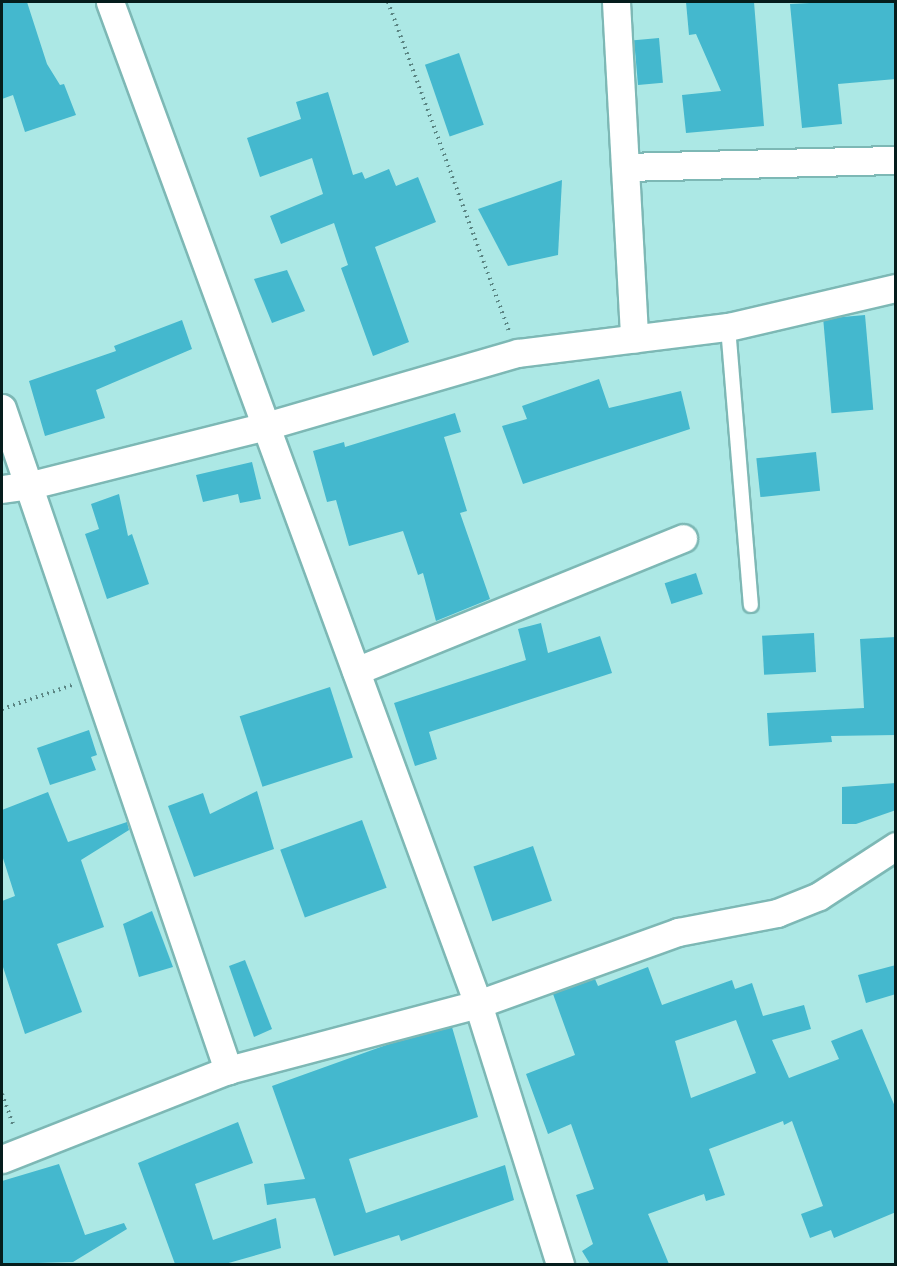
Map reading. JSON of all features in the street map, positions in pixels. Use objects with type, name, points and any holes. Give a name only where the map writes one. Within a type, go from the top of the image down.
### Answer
[{"type":"street","points":[[110,2],[478,1004],[560,1264]]},
{"type":"street","points":[[616,2],[634,339]]},
{"type":"street","points":[[625,167],[896,160]]},
{"type":"street","points":[[2,489],[31,485],[266,426],[518,353],[728,327],[896,288]]},
{"type":"street","points":[[2,408],[31,485],[228,1070]]},
{"type":"street","points":[[356,671],[683,538]]},
{"type":"street","points":[[12,1155],[228,1070],[478,1004],[678,932],[777,913],[819,896],[896,846]]},
{"type":"lane","points":[[728,327],[751,605]]},
{"type":"path","points":[[388,2],[518,353]]},
{"type":"path","points":[[2,709],[95,678]]},
{"type":"path","points":[[2,1094],[12,1155]]},
{"type":"building","points":[[2,2],[27,2],[47,64],[60,85],[64,84],[76,115],[25,132],[13,95],[2,99]]},
{"type":"building","points":[[686,2],[754,2],[764,126],[686,133],[682,95],[721,91],[696,34],[689,35]]},
{"type":"building","points":[[896,2],[896,79],[838,84],[842,124],[802,128],[790,4]]},
{"type":"building","points":[[659,38],[663,83],[638,85],[634,40]]},
{"type":"building","points":[[459,53],[484,125],[450,137],[425,65]]},
{"type":"building","points":[[328,92],[353,175],[362,172],[365,179],[389,169],[396,186],[418,177],[436,222],[375,247],[409,342],[373,356],[341,268],[348,265],[334,223],[281,244],[270,216],[323,194],[312,158],[260,177],[247,138],[301,119],[296,102]]},
{"type":"building","points":[[562,180],[558,255],[508,266],[478,209]]},
{"type":"building","points":[[287,270],[305,311],[272,323],[254,279]]},
{"type":"building","points":[[865,315],[873,410],[831,413],[823,319]]},
{"type":"building","points":[[182,320],[192,349],[96,390],[105,418],[45,436],[29,381],[116,351],[114,346]]},
{"type":"building","points":[[599,379],[609,408],[681,391],[690,429],[523,484],[502,426],[527,419],[522,406]]},
{"type":"building","points":[[455,413],[461,432],[444,437],[467,511],[460,513],[490,599],[436,621],[423,573],[418,575],[403,531],[349,546],[336,500],[327,502],[313,451],[344,442],[345,447]]},
{"type":"building","points":[[816,452],[820,491],[760,497],[756,458]]},
{"type":"building","points":[[252,462],[261,499],[240,503],[238,494],[203,502],[196,475]]},
{"type":"building","points":[[119,494],[128,536],[132,534],[149,584],[107,599],[85,534],[99,529],[91,504]]},
{"type":"building","points":[[696,573],[703,594],[671,604],[665,583]]},
{"type":"building","points":[[541,623],[548,653],[600,636],[612,673],[429,732],[437,759],[415,766],[394,703],[526,660],[518,629]]},
{"type":"building","points":[[814,633],[816,672],[764,675],[762,636]]},
{"type":"building","points":[[896,637],[896,735],[831,736],[832,742],[769,746],[767,713],[864,708],[860,639]]},
{"type":"building","points":[[330,687],[353,757],[263,787],[240,716]]},
{"type":"building","points":[[89,730],[97,755],[91,757],[96,770],[50,785],[37,748]]},
{"type":"building","points":[[896,783],[896,810],[856,824],[842,824],[842,787]]},
{"type":"building","points":[[257,791],[274,849],[194,877],[168,806],[203,793],[210,814]]},
{"type":"building","points":[[48,792],[68,842],[127,822],[129,830],[81,860],[104,927],[57,944],[82,1012],[25,1034],[2,964],[2,901],[15,896],[2,855],[2,810]]},
{"type":"building","points":[[362,820],[387,888],[305,917],[280,850]]},
{"type":"building","points":[[533,846],[552,901],[492,921],[473,867]]},
{"type":"building","points":[[152,911],[173,967],[139,977],[123,924]]},
{"type":"building","points":[[245,960],[272,1029],[254,1037],[229,966]]},
{"type":"building","points":[[896,965],[896,994],[866,1003],[858,975]]},
{"type":"building","points":[[648,967],[662,1005],[732,980],[735,989],[752,983],[763,1016],[804,1005],[811,1029],[772,1040],[789,1078],[839,1059],[831,1041],[862,1029],[896,1109],[896,1212],[834,1238],[831,1230],[810,1238],[801,1214],[823,1206],[792,1121],[784,1125],[783,1121],[709,1149],[725,1195],[706,1201],[704,1194],[648,1214],[669,1264],[590,1264],[582,1251],[593,1244],[576,1195],[594,1189],[571,1124],[548,1134],[526,1074],[575,1055],[553,994],[595,979],[598,986]],"holes":[[[736,1020],[756,1073],[691,1098],[675,1041]]]},
{"type":"building","points":[[452,1027],[478,1117],[349,1159],[366,1213],[505,1165],[514,1200],[401,1241],[399,1235],[334,1256],[315,1198],[267,1205],[264,1184],[305,1179],[272,1086],[389,1044]]},
{"type":"building","points":[[238,1122],[253,1163],[195,1184],[213,1240],[276,1218],[281,1248],[225,1264],[175,1264],[138,1163]]},
{"type":"building","points":[[59,1164],[85,1235],[124,1223],[127,1229],[73,1262],[2,1264],[2,1181]]}]
